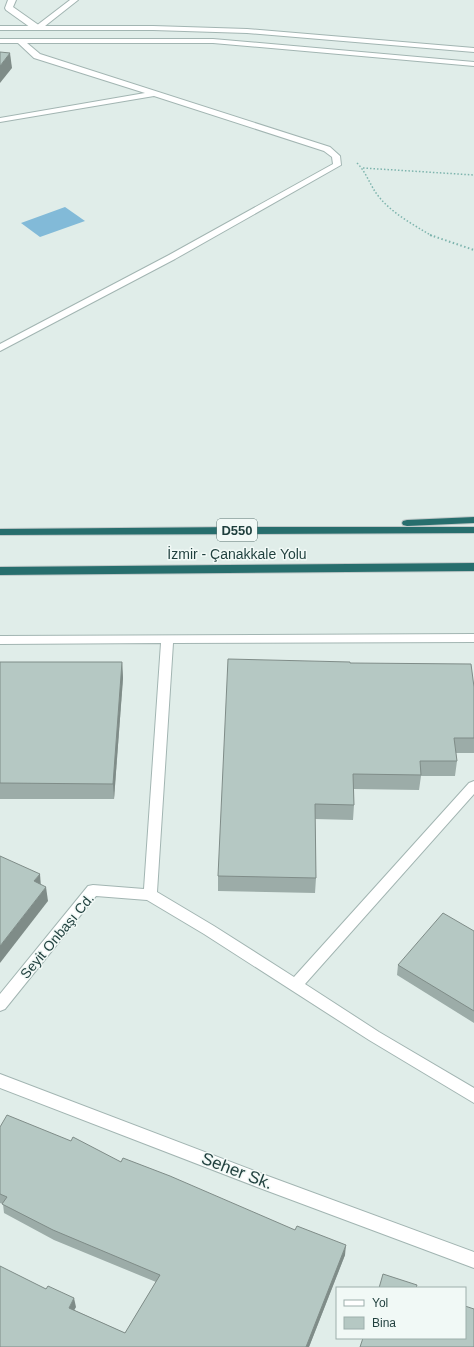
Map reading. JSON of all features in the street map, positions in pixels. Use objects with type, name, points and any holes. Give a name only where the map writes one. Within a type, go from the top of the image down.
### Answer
[{"type":"highway","points":[[238,530],[474,520]]},
{"type":"highway","name":"İzmir - Çanakkale Yolu","points":[[0,532],[474,530]]},
{"type":"highway","name":"İzmir - Çanakkale Yolu","points":[[0,571],[474,567]]},
{"type":"street","points":[[12,0],[9,8],[37,28]]},
{"type":"street","points":[[20,41],[74,0]]},
{"type":"street","points":[[0,28],[153,28],[247,32],[474,50]]},
{"type":"street","points":[[0,40],[213,41],[474,64]]},
{"type":"street","points":[[0,348],[172,257],[337,165],[336,156],[327,149],[37,56],[20,41]]},
{"type":"street","points":[[0,120],[155,94]]},
{"type":"street","points":[[0,640],[474,638]]},
{"type":"street","points":[[167,639],[150,895],[210,930],[374,1036],[474,1096]]},
{"type":"street","points":[[295,985],[474,786]]},
{"type":"street","name":"Seyit Onbaşı Cd.","points":[[0,1004],[93,890],[150,895]]},
{"type":"street","name":"Seher Sk.","points":[[0,1081],[264,1182],[474,1260]]},
{"type":"path","points":[[336,156],[353,161],[364,168],[474,175]]},
{"type":"path","points":[[364,168],[369,182],[382,200],[400,215],[434,236],[474,250]]},
{"type":"water","points":[[65,207],[85,221],[40,237],[21,223]]},
{"type":"building","points":[[0,52],[10,53],[0,66]]},
{"type":"building","points":[[228,659],[350,663],[471,664],[474,687],[474,738],[454,738],[457,761],[420,761],[421,775],[353,774],[354,805],[315,804],[316,878],[218,876]]},
{"type":"building","points":[[0,662],[122,662],[113,784],[0,783]]},
{"type":"building","points":[[0,856],[40,874],[34,881],[46,887],[0,946]]},
{"type":"building","points":[[443,913],[474,931],[474,1011],[398,965]]},
{"type":"building","points":[[7,1115],[71,1141],[73,1137],[121,1162],[123,1158],[170,1176],[295,1230],[297,1226],[346,1245],[306,1347],[0,1347],[0,1266],[46,1289],[48,1286],[74,1298],[69,1308],[125,1333],[160,1275],[53,1230],[2,1204],[7,1197],[0,1194],[0,1127]]},
{"type":"building","points":[[383,1274],[417,1285],[416,1287],[379,1287]]},
{"type":"building","points":[[466,1306],[474,1309],[474,1347],[360,1347],[363,1339],[466,1339]]}]
